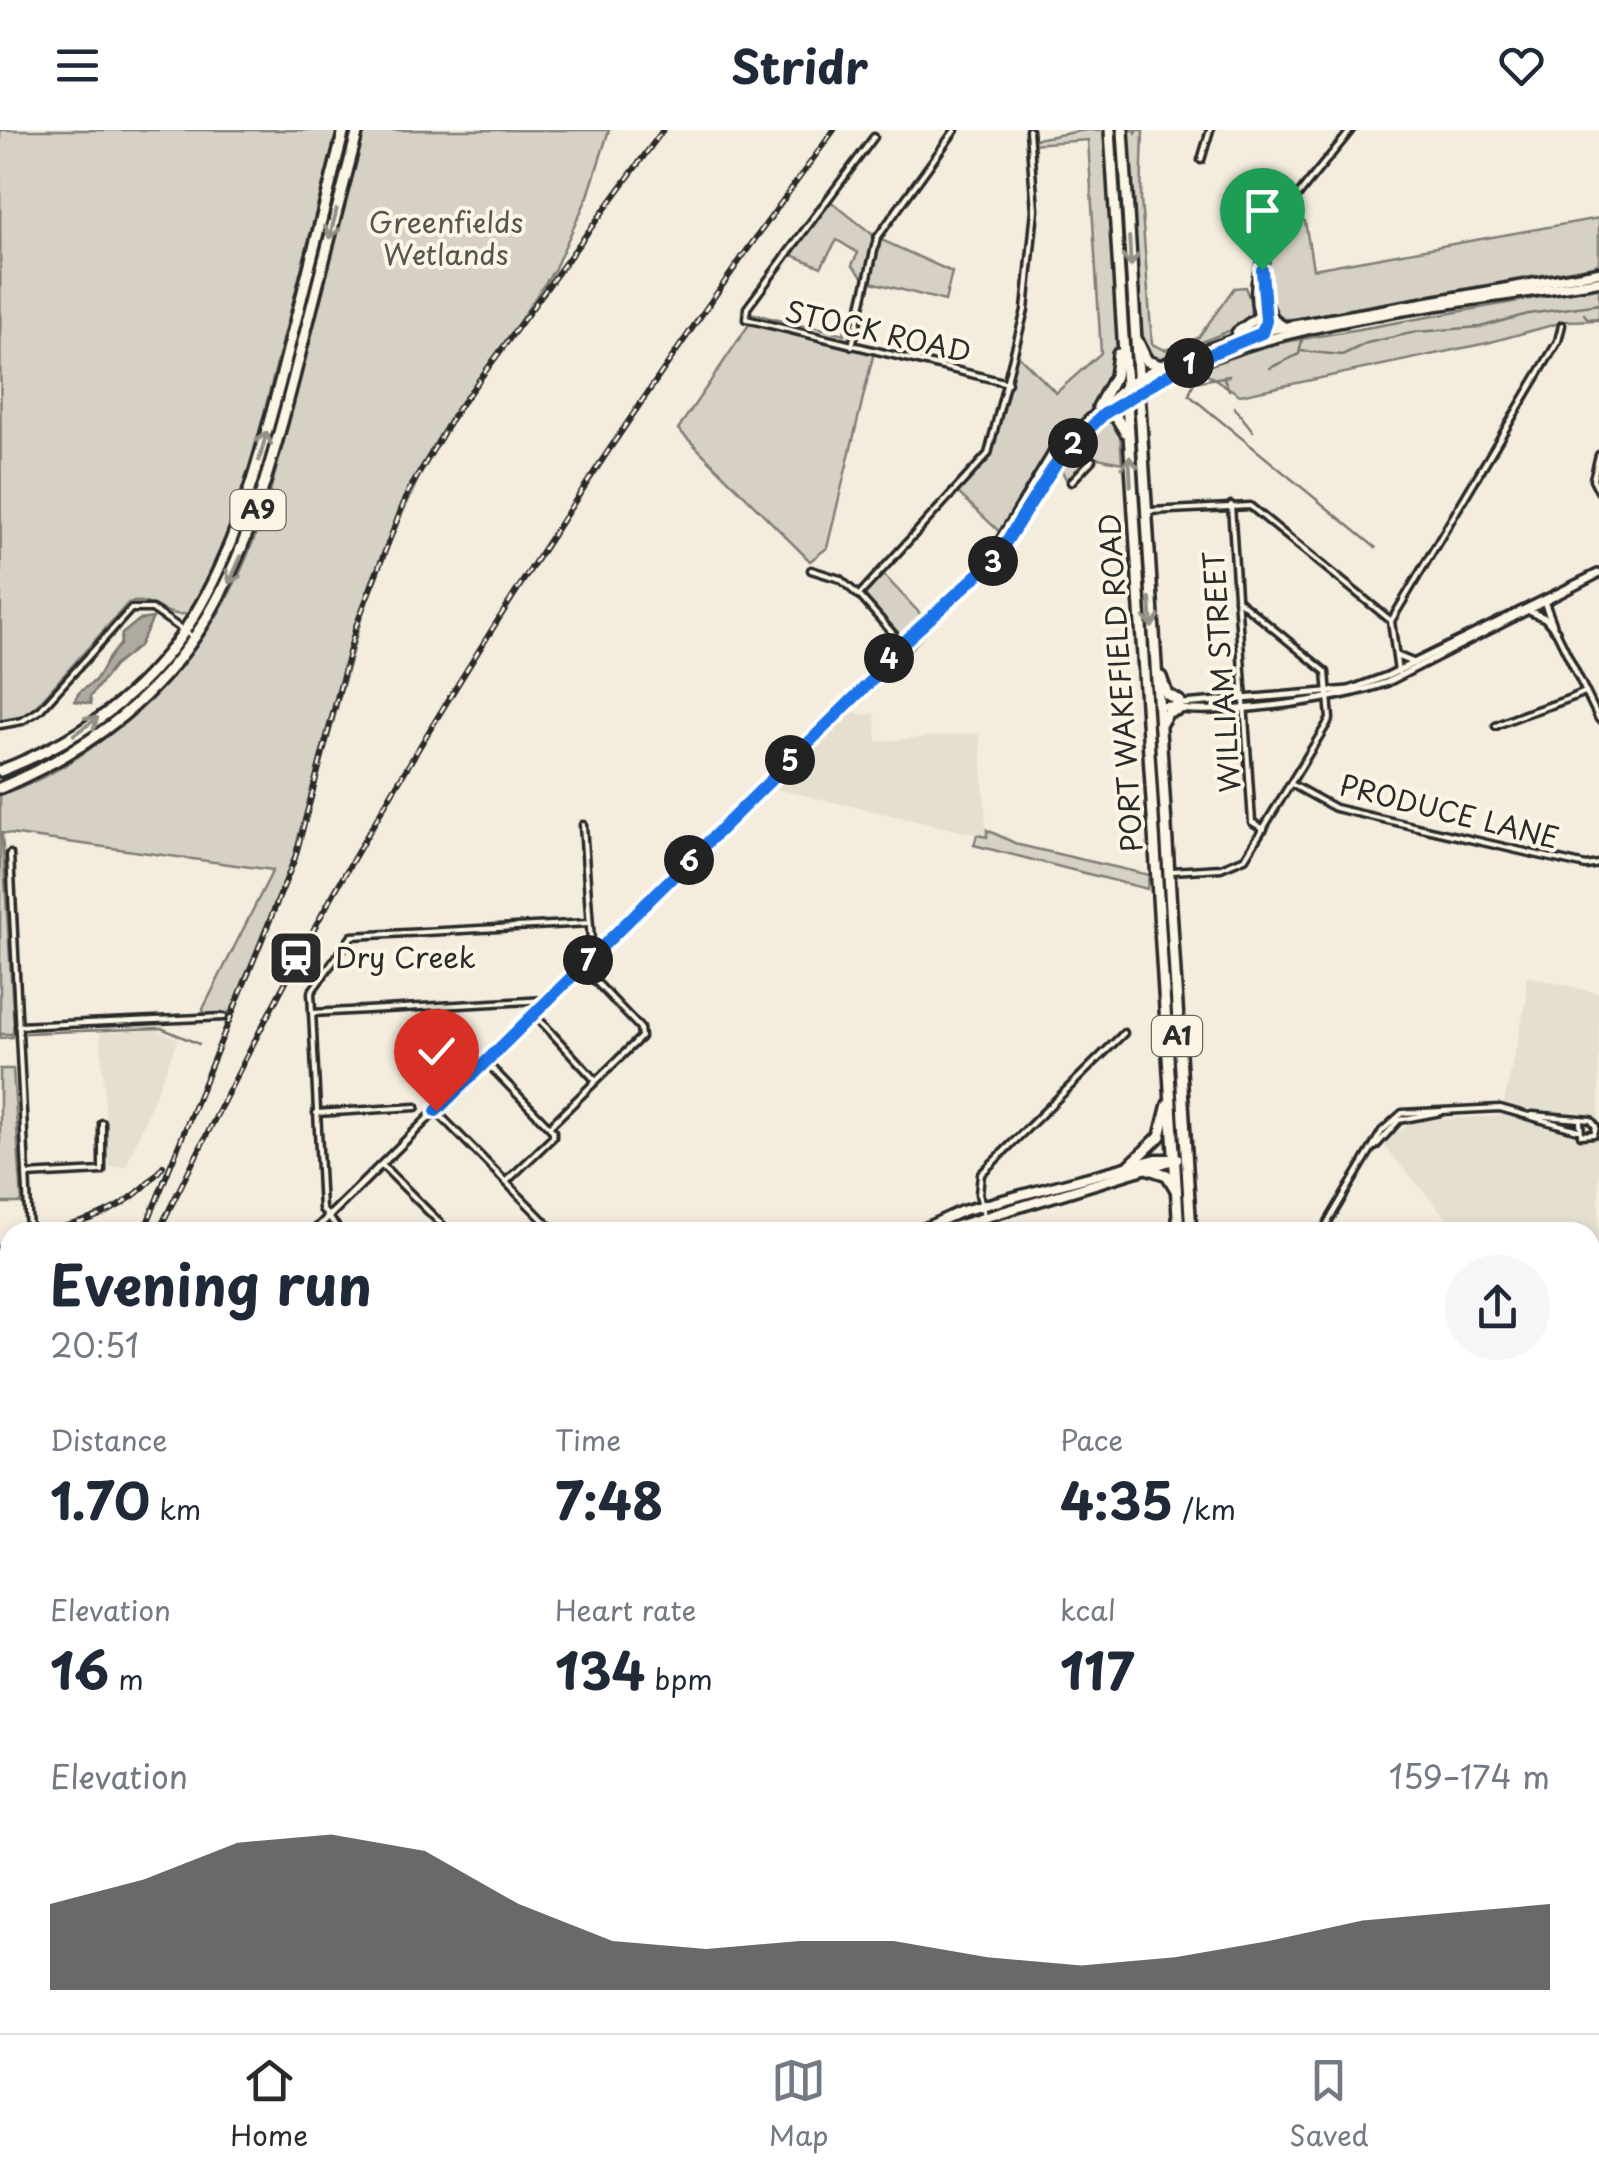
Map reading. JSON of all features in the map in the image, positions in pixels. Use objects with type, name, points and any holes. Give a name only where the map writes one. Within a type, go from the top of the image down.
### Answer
[{"type":"highway","name":"A9","points":[[0,771],[95,721],[148,674],[185,632],[232,546],[249,498],[344,130]]},
{"type":"highway","name":"A9","points":[[0,788],[53,764],[104,732],[151,689],[196,639],[230,582],[257,515],[358,130]]},
{"type":"highway","name":"PORT WAKEFIELD ROAD","points":[[1110,130],[1178,1222]]},
{"type":"highway","name":"PORT WAKEFIELD ROAD","points":[[1123,130],[1191,1222]]},
{"type":"highway","points":[[1120,316],[1116,369],[1101,410],[1116,417],[1128,439]]},
{"type":"highway","points":[[1134,333],[1147,361],[1161,366]]},
{"type":"highway","points":[[1132,528],[1145,511]]},
{"type":"highway","points":[[1136,585],[1145,584],[1148,569]]},
{"type":"highway","points":[[1154,644],[1164,689],[1179,705],[1168,712],[1160,725]]},
{"type":"highway","points":[[1143,668],[1159,706],[1153,717],[1152,788]]},
{"type":"highway","points":[[1164,974],[1172,950]]},
{"type":"highway","points":[[1129,1166],[1150,1150],[1164,1128],[1170,1051]]},
{"type":"highway","points":[[1182,1122],[1177,1159],[1190,1209]]},
{"type":"highway","points":[[1148,1170],[1167,1175],[1177,1193]]},
{"type":"main road","points":[[1197,351],[1283,326],[1599,269]]},
{"type":"main road","points":[[1138,390],[1184,365],[1239,345],[1599,281]]},
{"type":"main road","points":[[1262,295],[1274,320],[1283,326]]},
{"type":"main road","points":[[1125,392],[1137,378],[1246,328],[1258,317]]},
{"type":"main road","points":[[1239,345],[1264,330],[1316,329]]},
{"type":"main road","points":[[946,1222],[1129,1166],[1177,1159]]},
{"type":"main road","points":[[957,1222],[982,1210],[1148,1170],[1177,1159]]},
{"type":"street","points":[[852,346],[877,238],[955,130]]},
{"type":"street","points":[[858,595],[974,474],[988,454],[1025,310],[1035,210],[1029,130]]},
{"type":"street","points":[[1202,160],[1210,130]]},
{"type":"street","points":[[1264,330],[1258,317],[1257,266],[1265,243],[1351,130]]},
{"type":"street","name":"STOCK ROAD","points":[[874,137],[745,313],[750,322],[1009,383]]},
{"type":"street","points":[[1264,330],[1265,260],[1278,228]]},
{"type":"street","points":[[1401,672],[1391,621],[1558,340],[1562,325]]},
{"type":"street","points":[[980,572],[1044,465],[1101,410],[1125,392],[1138,390]]},
{"type":"street","points":[[323,1222],[1006,547],[1049,474],[1101,410]]},
{"type":"street","points":[[1599,455],[1593,479],[1599,491]]},
{"type":"street","points":[[1071,482],[1092,460]]},
{"type":"street","points":[[1044,465],[1049,474]]},
{"type":"street","name":"WILLIAM STREET","points":[[1231,506],[1252,822],[1264,829]]},
{"type":"street","points":[[1145,511],[1250,506],[1391,621]]},
{"type":"street","points":[[812,570],[834,576],[849,586],[904,646]]},
{"type":"street","points":[[1401,672],[1599,574]]},
{"type":"street","points":[[1159,706],[1329,697],[1401,672],[1599,574]]},
{"type":"street","points":[[840,593],[849,586]]},
{"type":"street","points":[[1167,871],[1222,868],[1245,858],[1330,719],[1326,672],[1237,599]]},
{"type":"street","points":[[1545,604],[1599,718]]},
{"type":"street","points":[[1530,608],[1556,631]]},
{"type":"street","points":[[0,725],[22,721],[40,710],[131,609],[152,609],[196,639]]},
{"type":"street","points":[[888,659],[893,635]]},
{"type":"street","points":[[874,678],[904,646]]},
{"type":"street","points":[[1395,653],[1414,663]]},
{"type":"street","points":[[1496,726],[1530,708],[1556,705],[1586,692]]},
{"type":"street","name":"PRODUCE LANE","points":[[1293,785],[1335,808],[1586,866],[1599,864]]},
{"type":"street","points":[[583,824],[592,956]]},
{"type":"street","points":[[10,854],[29,1222]]},
{"type":"street","points":[[331,1222],[321,1202],[312,990],[352,936],[589,924]]},
{"type":"street","points":[[550,1126],[642,1037],[582,966]]},
{"type":"street","points":[[312,1013],[548,1000]]},
{"type":"street","points":[[534,1014],[596,1081]]},
{"type":"street","points":[[18,1026],[224,1017]]},
{"type":"street","points":[[982,1210],[979,1186],[983,1172],[1124,1033]]},
{"type":"street","points":[[486,1062],[550,1126],[552,1136],[506,1182]]},
{"type":"street","points":[[316,1113],[416,1107]]},
{"type":"street","points":[[1328,1222],[1399,1120],[1441,1111],[1500,1108],[1580,1122],[1591,1120],[1598,1127],[1597,1135],[1586,1138],[1578,1130],[1532,1115]]},
{"type":"street","points":[[436,1111],[546,1222]]},
{"type":"street","points":[[1578,1130],[1580,1122]]},
{"type":"street","points":[[26,1175],[102,1171],[102,1123]]},
{"type":"street","points":[[382,1164],[439,1222]]},
{"type":"shaded area","points":[[153,618],[139,646],[114,666],[90,697],[91,704],[75,701],[120,645],[122,634],[139,620]]},
{"type":"shaded area","points":[[851,709],[860,715],[875,714],[877,741],[980,733],[987,837],[772,788]]},
{"type":"shaded area","points":[[1526,976],[1599,993],[1599,1222],[1452,1222],[1385,1147],[1393,1134],[1418,1120],[1501,1116],[1526,1001]]},
{"type":"shaded area","points":[[157,1030],[178,1039],[126,1167],[109,1167],[100,1032]]},
{"type":"green space","name":"Greenfields Wetlands","points":[[0,130],[337,130],[242,499],[220,560],[189,613],[128,603],[30,713],[1,725]]},
{"type":"green space","name":"Greenfields Wetlands","points":[[363,130],[609,130],[588,196],[554,270],[431,451],[371,582],[306,823],[238,1002],[224,1017],[204,1018],[203,1009],[273,870],[2,833],[14,1025],[12,1037],[0,1038],[0,794],[66,765],[124,722],[199,643],[225,603],[262,516],[276,469]]},
{"type":"green space","points":[[1104,130],[1118,358],[1098,407],[1045,465],[1004,536],[957,492],[989,454],[1016,353],[1056,393],[1101,353],[1088,140],[1030,144],[1030,140]]},
{"type":"green space","points":[[1129,130],[1143,130],[1141,199],[1152,344],[1165,350],[1198,338],[1234,288],[1245,287],[1251,302],[1250,320],[1244,325],[1159,359],[1147,352],[1140,334]]},
{"type":"green space","points":[[829,200],[877,238],[952,272],[945,301],[867,281],[852,265],[858,253],[837,240],[821,267],[790,254]]},
{"type":"green space","points":[[1599,218],[1599,263],[1593,266],[1294,319],[1279,319],[1267,295],[1272,254],[1294,219],[1305,221],[1313,269]]},
{"type":"green space","points":[[1599,287],[1599,320],[1567,321],[1487,343],[1240,395],[1199,369],[1268,345]]},
{"type":"green space","points":[[746,312],[804,326],[800,334],[812,336],[812,326],[844,334],[846,324],[856,329],[852,346],[874,352],[827,548],[810,561],[678,429],[750,323]]},
{"type":"green space","points":[[1111,420],[1120,433],[1122,463],[1088,456],[1067,481],[1059,465],[1099,423]]},
{"type":"green space","points":[[882,573],[925,619],[906,635],[899,634],[864,600],[865,590]]},
{"type":"green space","points":[[987,830],[1019,845],[1149,875],[1147,889],[974,845],[977,835],[987,837]]},
{"type":"green space","points":[[0,1069],[13,1069],[22,1203],[0,1203]]},
{"type":"waterway","points":[[1301,351],[1342,355],[1367,343],[1416,332],[1480,327],[1528,314],[1599,304]]},
{"type":"waterway","points":[[1584,314],[1588,319],[1599,318]]},
{"type":"waterway","points":[[1270,368],[1299,354],[1302,339]]},
{"type":"waterway","points":[[1229,376],[1194,382],[1189,395],[1376,548]]},
{"type":"waterway","points":[[1224,378],[1229,390]]},
{"type":"waterway","points":[[1234,407],[1253,431]]},
{"type":"waterway","points":[[26,1033],[161,1028],[199,1044]]},
{"type":"waterway","points":[[0,1034],[11,1034]]},
{"type":"railway","points":[[148,1222],[295,858],[356,626],[408,492],[457,410],[663,130]]},
{"type":"railway","points":[[163,1222],[321,916],[440,713],[631,417],[834,130]]},
{"type":"railway","points":[[79,1222],[120,1205],[163,1166]]},
{"type":"place","name":"Dry Creek","points":[[296,958]]},
{"type":"route","points":[[436,1111],[874,678],[902,644],[996,558],[1058,460],[1088,428],[1138,390],[1184,365],[1262,333],[1266,321],[1262,270]]}]
